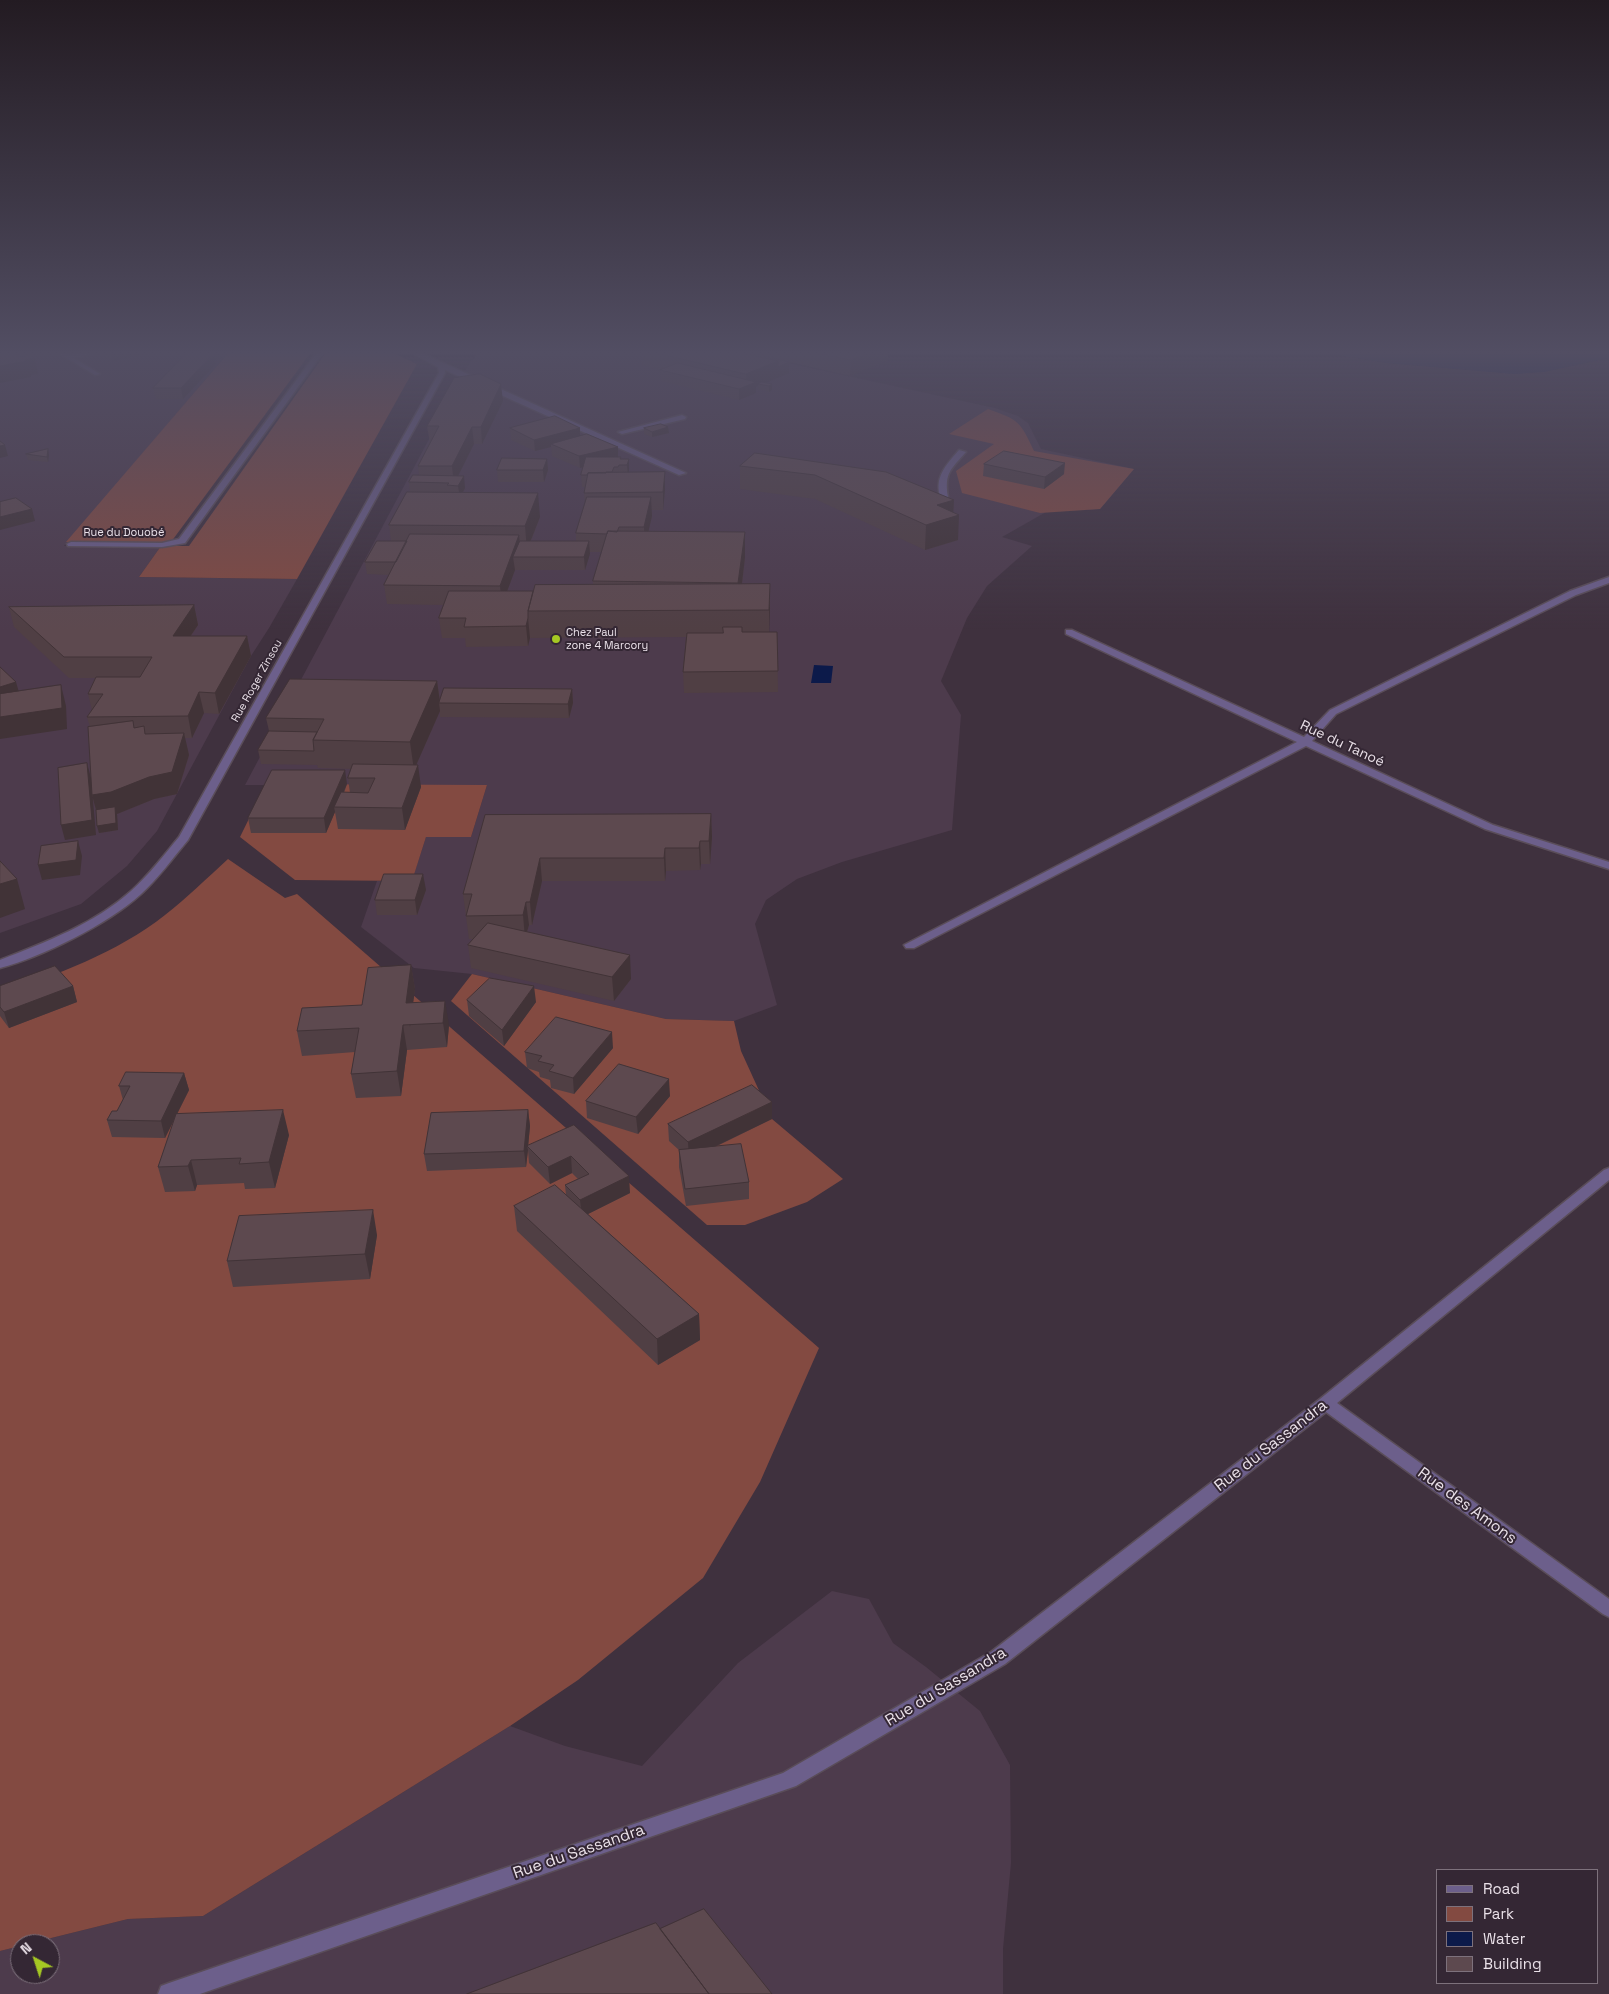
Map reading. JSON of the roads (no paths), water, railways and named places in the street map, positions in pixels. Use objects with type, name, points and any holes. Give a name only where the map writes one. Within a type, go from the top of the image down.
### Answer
[{"type":"street","name":"Rue du Douobé","points":[[71,544],[162,545],[182,541],[253,444]]},
{"type":"street","name":"Rue Roger Zinsou","points":[[0,964],[58,942],[107,914],[128,899],[144,884],[184,838],[403,444]]},
{"type":"street","points":[[617,444],[682,473]]},
{"type":"street","points":[[944,497],[942,478],[945,471],[962,452]]},
{"type":"street","points":[[910,946],[1306,742],[1333,712],[1572,593],[1609,580]]},
{"type":"street","name":"Rue du Tanoé","points":[[1069,632],[1489,827],[1609,866]]},
{"type":"street","name":"Rue du Sassandra","points":[[169,1994],[789,1780],[998,1658],[1326,1403],[1609,1173]]},
{"type":"street","name":"Rue des Amons","points":[[1326,1403],[1609,1609]]},
{"type":"water","points":[[814,665],[833,666],[831,683],[811,683]]},
{"type":"place","name":"Chez Paul zone 4 Marcory","points":[[556,639]]}]
